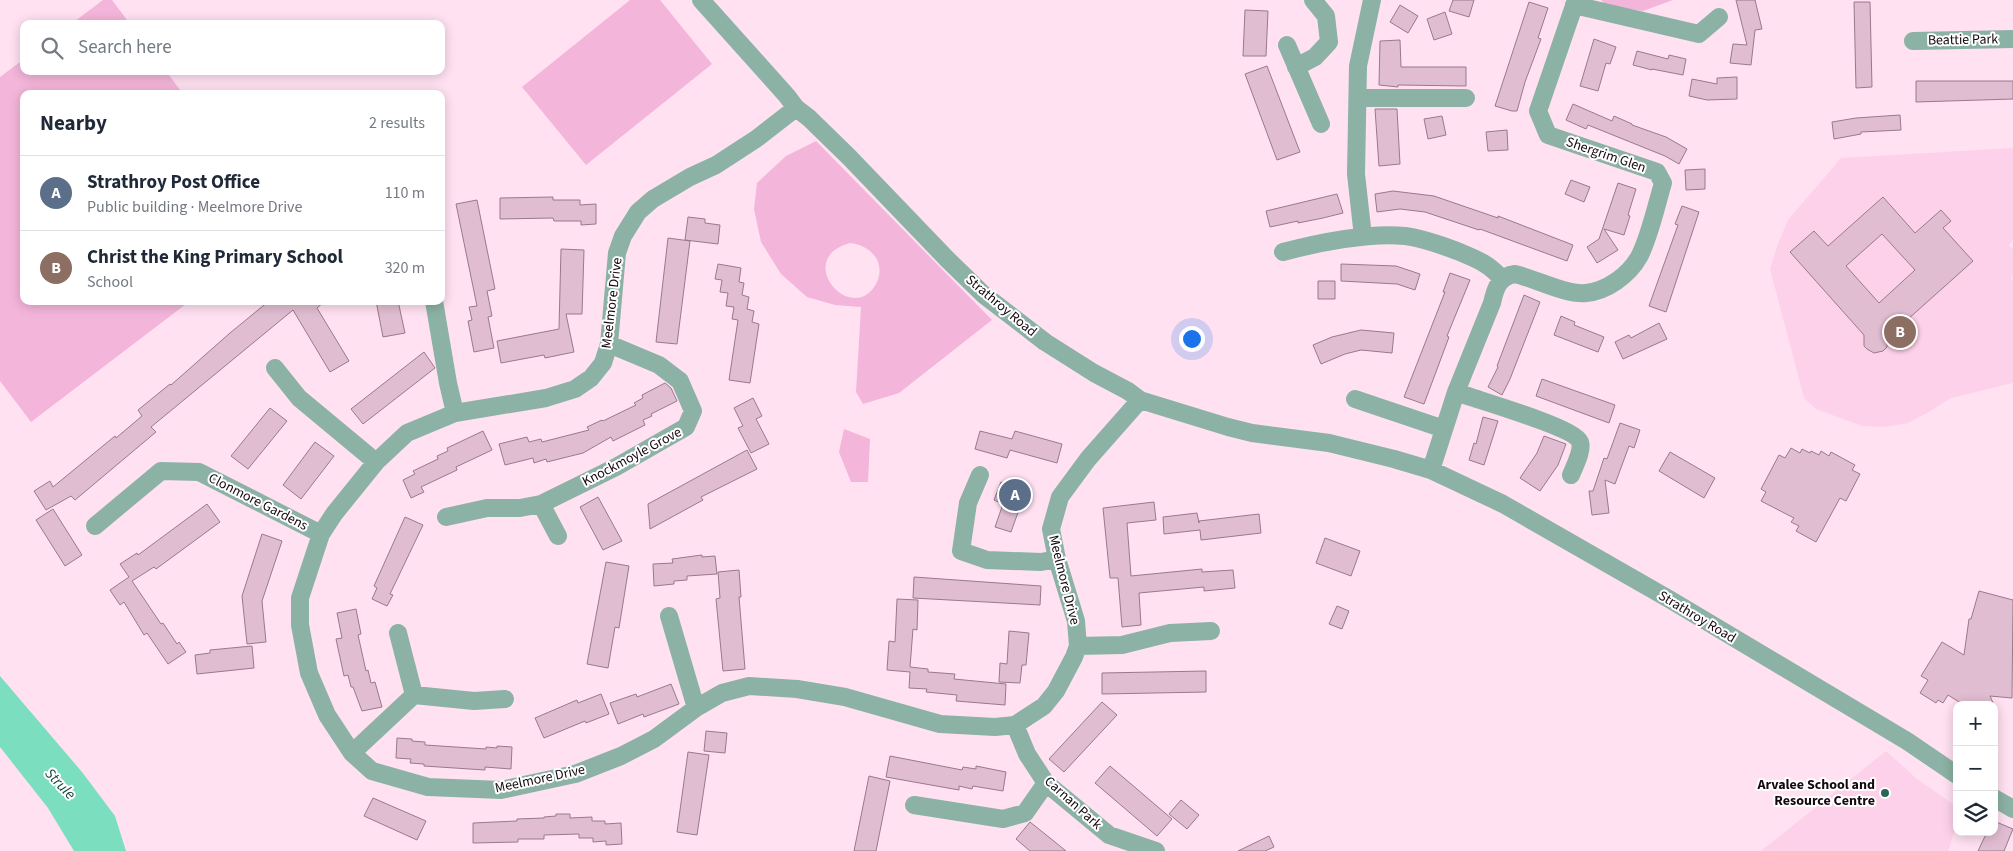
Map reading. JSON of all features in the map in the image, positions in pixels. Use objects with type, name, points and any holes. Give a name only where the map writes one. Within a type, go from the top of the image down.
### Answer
[{"type":"street","name":"Strathroy Road","points":[[701,0],[788,96],[796,108],[842,150],[984,295],[1045,342],[1094,373],[1128,391],[1140,400],[1198,419],[1252,433],[1330,443],[1431,470],[1503,504],[1669,599],[1899,736],[1953,772]]},
{"type":"street","points":[[1296,67],[1315,57],[1329,42],[1326,16],[1313,0]]},
{"type":"street","points":[[1363,237],[1356,174],[1358,66],[1372,0]]},
{"type":"street","points":[[1575,3],[1699,34],[1719,17]]},
{"type":"street","name":"Shergrim Glen","points":[[1502,279],[1509,274],[1516,274],[1572,291],[1586,293],[1603,289],[1617,281],[1630,270],[1640,256],[1663,183],[1658,172],[1548,135],[1538,111],[1575,3]]},
{"type":"street","name":"Beattie Park","points":[[1913,41],[2013,39]]},
{"type":"street","points":[[1287,45],[1321,124]]},
{"type":"street","points":[[1358,98],[1466,98]]},
{"type":"street","name":"Meelmore Drive","points":[[796,108],[756,139],[716,165],[690,177],[653,199],[638,212],[622,236],[618,253],[609,344],[603,363],[591,378],[575,389],[546,398],[455,413],[407,433],[376,462],[334,514],[321,534],[300,598],[300,625],[309,673],[327,715],[352,753],[372,771],[428,787],[501,790],[575,774],[621,756],[654,739],[696,708],[722,693],[749,686],[797,689],[845,697],[940,724],[994,727],[1015,725],[1044,706],[1050,699],[1074,657],[1078,646],[1076,621],[1057,559],[1051,529],[1060,497],[1088,459],[1140,400]]},
{"type":"street","points":[[1282,252],[1309,245],[1363,237],[1405,236],[1443,246],[1484,262],[1502,279],[1495,290],[1481,331],[1456,392],[1431,470]]},
{"type":"street","points":[[435,305],[455,413]]},
{"type":"street","name":"Knockmoyle Grove","points":[[446,517],[487,508],[520,508],[541,504],[616,467],[686,427],[693,411],[680,382],[659,365],[609,344]]},
{"type":"street","points":[[276,368],[299,398],[376,462]]},
{"type":"street","points":[[1456,392],[1551,424],[1574,435],[1580,440],[1581,446],[1571,475]]},
{"type":"street","points":[[1356,399],[1444,429]]},
{"type":"street","name":"Clonmore Gardens","points":[[95,526],[161,471],[199,472],[321,534]]},
{"type":"street","points":[[980,475],[968,503],[961,551],[988,560],[1041,562],[1057,559]]},
{"type":"street","points":[[541,504],[558,536]]},
{"type":"street","points":[[669,616],[696,708]]},
{"type":"street","points":[[1078,646],[1122,645],[1170,633],[1211,631]]},
{"type":"street","points":[[398,633],[414,695]]},
{"type":"street","points":[[352,753],[414,695],[474,701],[505,699]]},
{"type":"street","name":"Carnan Park","points":[[1015,725],[1027,754],[1046,783],[1109,835],[1156,851]]},
{"type":"street","points":[[914,805],[1003,819],[1025,813],[1046,783]]},
{"type":"street","points":[[1998,800],[2013,809]]},
{"type":"shaded area","points":[[103,0],[112,0],[127,20],[76,20]]},
{"type":"shaded area","points":[[630,0],[660,0],[712,64],[586,165],[522,87]]},
{"type":"shaded area","points":[[1601,0],[1673,0],[1643,11],[1607,6]]},
{"type":"shaded area","points":[[20,62],[20,75],[169,75],[180,90],[20,90],[20,305],[185,305],[31,422],[0,381],[0,77]]},
{"type":"shaded area","points":[[816,141],[992,320],[899,393],[863,404],[856,392],[861,307],[835,305],[807,297],[781,274],[761,242],[754,209],[757,183],[786,156]],"holes":[[[850,243],[858,244],[875,256],[880,269],[876,284],[866,295],[854,298],[842,294],[832,286],[826,274],[826,262],[833,251]]]},
{"type":"shaded area","points":[[2013,148],[2013,239],[2009,246],[2013,249],[2013,275],[2011,279],[2013,280],[2013,383],[1951,398],[1908,423],[1884,427],[1862,426],[1816,409],[1804,398],[1770,269],[1788,220],[1841,158]]},
{"type":"shaded area","points":[[844,429],[870,439],[868,482],[851,482],[839,452]]},
{"type":"shaded area","name":"Arvalee School and Resource Centre","points":[[1886,751],[1917,779],[1953,804],[1953,836],[1948,851],[1761,851]]},
{"type":"water","name":"Strule","points":[[0,676],[82,772],[115,816],[126,851],[74,851],[48,808],[0,747]]},
{"type":"building","points":[[1453,0],[1474,0],[1469,17],[1449,11]]},
{"type":"building","points":[[1736,0],[1755,0],[1762,29],[1755,30],[1751,65],[1730,63],[1733,44],[1747,45]]},
{"type":"building","points":[[1529,2],[1548,8],[1538,38],[1541,39],[1525,82],[1517,111],[1512,111],[1495,106]]},
{"type":"building","points":[[1854,2],[1870,2],[1872,87],[1856,88]]},
{"type":"building","points":[[1400,5],[1418,16],[1408,33],[1390,22]]},
{"type":"building","points":[[1245,10],[1268,11],[1266,56],[1243,56]]},
{"type":"building","points":[[1445,12],[1452,34],[1434,40],[1427,19]]},
{"type":"building","points":[[1594,39],[1616,47],[1610,64],[1606,63],[1598,91],[1580,86]]},
{"type":"building","points":[[1400,40],[1401,67],[1466,67],[1466,86],[1398,85],[1398,87],[1379,85],[1380,41]]},
{"type":"building","points":[[1637,51],[1668,59],[1669,55],[1686,59],[1683,75],[1633,65]]},
{"type":"building","points":[[1267,66],[1300,152],[1277,160],[1245,74]]},
{"type":"building","points":[[1737,77],[1737,99],[1707,100],[1689,96],[1692,79],[1717,84],[1717,78]]},
{"type":"building","points":[[1916,81],[2013,81],[2013,99],[1916,102]]},
{"type":"building","points":[[1573,104],[1612,121],[1614,116],[1632,125],[1666,137],[1687,149],[1679,164],[1665,156],[1588,125],[1586,129],[1566,120]]},
{"type":"building","points":[[1375,109],[1397,109],[1400,164],[1379,166]]},
{"type":"building","points":[[1900,115],[1901,130],[1861,132],[1861,134],[1834,139],[1832,122],[1856,118]]},
{"type":"building","points":[[1442,116],[1446,135],[1428,139],[1424,119]]},
{"type":"building","points":[[1507,130],[1508,150],[1488,151],[1486,132]]},
{"type":"building","points":[[1705,169],[1705,189],[1686,190],[1685,170]]},
{"type":"building","points":[[1571,180],[1590,187],[1584,202],[1565,194]]},
{"type":"building","points":[[1618,183],[1636,189],[1628,215],[1630,216],[1624,235],[1604,229],[1618,250],[1597,263],[1587,247],[1599,239]]},
{"type":"building","points":[[1393,191],[1434,196],[1498,218],[1498,216],[1573,245],[1567,261],[1480,229],[1425,212],[1400,209],[1377,212],[1375,194]]},
{"type":"building","points":[[1337,194],[1343,213],[1270,227],[1266,211]]},
{"type":"building","points":[[553,197],[553,200],[580,200],[580,205],[596,204],[596,224],[581,225],[581,221],[554,221],[553,218],[500,219],[500,198]]},
{"type":"building","points":[[1883,197],[1915,233],[1941,210],[1951,221],[1943,228],[1973,261],[1888,337],[1887,347],[1883,351],[1874,353],[1864,346],[1864,335],[1790,252],[1814,231],[1828,246]],"holes":[[[1882,234],[1915,270],[1879,303],[1846,266]]]},
{"type":"building","points":[[477,200],[495,289],[487,291],[492,316],[488,317],[494,348],[474,352],[468,321],[472,320],[469,307],[477,306],[456,204]]},
{"type":"building","points":[[1682,206],[1699,212],[1666,312],[1649,306],[1678,225],[1675,224]]},
{"type":"building","points":[[688,217],[705,219],[705,223],[720,225],[718,244],[685,240]]},
{"type":"building","points":[[668,238],[690,241],[677,344],[656,342]]},
{"type":"building","points":[[561,249],[584,250],[582,314],[566,314],[574,352],[545,358],[544,355],[501,363],[497,341],[559,329]]},
{"type":"building","points":[[718,264],[741,268],[739,282],[744,283],[742,295],[749,297],[747,309],[754,311],[752,322],[759,324],[750,383],[729,380],[738,320],[732,319],[734,307],[726,306],[728,293],[720,292],[722,280],[715,279]]},
{"type":"building","points":[[1341,264],[1396,266],[1420,274],[1415,290],[1397,284],[1341,281]]},
{"type":"building","points":[[1450,273],[1470,280],[1447,336],[1449,337],[1424,404],[1404,397],[1445,292],[1443,292]]},
{"type":"building","points":[[1318,281],[1335,281],[1335,299],[1318,299]]},
{"type":"building","points":[[1524,295],[1540,302],[1502,395],[1488,387],[1498,367]]},
{"type":"building","points":[[264,305],[320,305],[317,308],[349,361],[330,372],[293,310],[151,427],[156,432],[75,500],[71,496],[46,510],[34,491],[50,481],[53,487],[115,436],[116,438],[142,416],[138,410],[171,385]]},
{"type":"building","points":[[377,305],[399,305],[405,333],[383,337]]},
{"type":"building","points":[[1561,316],[1575,322],[1574,325],[1604,337],[1598,352],[1554,335]]},
{"type":"building","points":[[1659,323],[1667,339],[1623,359],[1615,342],[1629,335],[1631,338]]},
{"type":"building","points":[[1361,330],[1394,333],[1392,353],[1361,350],[1345,354],[1321,364],[1313,345],[1332,337]]},
{"type":"building","points":[[424,352],[435,368],[363,424],[351,409]]},
{"type":"building","points":[[1542,379],[1615,405],[1609,423],[1536,396]]},
{"type":"building","points":[[665,383],[671,388],[677,401],[643,420],[645,425],[613,441],[611,437],[583,453],[547,462],[546,459],[534,463],[533,458],[505,465],[499,444],[527,437],[529,442],[541,439],[542,442],[589,430],[587,427],[636,405],[634,403],[643,398],[642,395]]},
{"type":"building","points":[[753,398],[762,416],[756,419],[769,444],[751,453],[738,428],[743,426],[734,408]]},
{"type":"building","points":[[270,408],[287,421],[248,469],[231,456]]},
{"type":"building","points":[[1483,417],[1498,421],[1484,465],[1469,460],[1474,443],[1476,444]]},
{"type":"building","points":[[1620,423],[1640,430],[1634,448],[1629,446],[1615,484],[1605,480],[1609,513],[1592,515],[1589,491],[1593,491],[1604,458],[1607,459]]},
{"type":"building","points":[[483,431],[492,450],[456,467],[457,470],[421,487],[424,492],[411,498],[403,480],[415,474],[413,471],[438,459],[437,456],[448,451],[447,448]]},
{"type":"building","points":[[980,431],[1012,439],[1015,431],[1062,444],[1057,463],[1010,450],[1007,458],[975,449]]},
{"type":"building","points":[[1544,436],[1566,444],[1558,465],[1540,491],[1520,478],[1537,453]]},
{"type":"building","points":[[315,442],[334,456],[301,499],[283,485]]},
{"type":"building","points":[[1791,448],[1800,453],[1802,449],[1819,455],[1821,451],[1829,456],[1831,452],[1855,465],[1852,470],[1860,474],[1846,501],[1840,498],[1816,542],[1796,531],[1799,526],[1791,522],[1794,518],[1761,501],[1766,492],[1761,489],[1779,455],[1785,458]]},
{"type":"building","points":[[747,450],[757,469],[701,497],[703,500],[650,529],[648,504]]},
{"type":"building","points":[[1670,452],[1715,478],[1704,498],[1659,471]]},
{"type":"building","points":[[1001,482],[1026,490],[1011,532],[995,527],[1003,504],[994,500]]},
{"type":"building","points":[[598,497],[622,541],[603,550],[580,507]]},
{"type":"building","points":[[1154,502],[1156,520],[1127,523],[1131,576],[1202,569],[1202,572],[1233,570],[1235,588],[1204,591],[1204,587],[1139,593],[1141,625],[1122,627],[1118,578],[1110,578],[1103,508]]},
{"type":"building","points":[[207,504],[220,522],[156,569],[154,567],[132,581],[161,624],[163,623],[177,644],[179,642],[186,652],[168,664],[147,633],[144,635],[124,602],[120,605],[110,590],[129,577],[120,564],[137,553],[138,555]]},
{"type":"building","points":[[53,509],[82,555],[65,566],[36,520]]},
{"type":"building","points":[[1197,513],[1199,523],[1199,521],[1259,514],[1261,533],[1201,540],[1200,530],[1164,534],[1163,517]]},
{"type":"building","points":[[405,517],[423,525],[390,594],[393,595],[387,606],[372,599],[377,588],[374,586]]},
{"type":"building","points":[[262,534],[282,541],[262,601],[266,642],[247,644],[242,596]]},
{"type":"building","points":[[1325,538],[1360,551],[1351,576],[1316,563]]},
{"type":"building","points":[[702,555],[702,557],[715,556],[717,574],[687,576],[687,580],[674,581],[674,584],[654,586],[653,564],[673,563],[672,559]]},
{"type":"building","points":[[606,562],[629,566],[619,628],[615,627],[608,668],[587,664]]},
{"type":"building","points":[[739,570],[741,597],[739,597],[745,669],[723,671],[716,599],[720,598],[718,572]]},
{"type":"building","points":[[914,577],[1041,586],[1040,605],[913,598]]},
{"type":"building","points":[[1979,591],[2013,600],[2012,698],[1990,696],[1992,701],[1958,701],[1948,695],[1943,703],[1938,700],[1936,703],[1920,693],[1928,680],[1921,676],[1942,642],[1964,655],[1969,619],[1971,619]]},
{"type":"building","points":[[897,599],[918,600],[917,630],[913,629],[910,667],[928,669],[928,672],[955,674],[954,679],[1006,684],[1005,705],[956,701],[957,695],[926,692],[927,689],[909,688],[910,672],[887,670],[889,641],[895,642]]},
{"type":"building","points":[[1337,606],[1349,611],[1342,629],[1329,624]]},
{"type":"building","points":[[356,609],[361,634],[358,635],[366,671],[368,670],[371,683],[375,682],[382,707],[362,711],[353,687],[351,687],[348,675],[344,676],[336,639],[342,638],[337,613]]},
{"type":"building","points":[[1009,631],[1029,633],[1026,665],[1022,665],[1020,683],[999,682],[1000,663],[1007,664]]},
{"type":"building","points":[[252,646],[254,668],[197,674],[195,655],[210,653],[210,650]]},
{"type":"building","points":[[1206,671],[1206,692],[1102,694],[1102,673]]},
{"type":"building","points":[[671,684],[679,704],[644,717],[643,714],[618,724],[610,703],[636,694],[637,697]]},
{"type":"building","points":[[601,694],[609,714],[586,723],[585,721],[544,738],[535,718],[577,700],[578,703]]},
{"type":"building","points":[[1102,702],[1117,715],[1064,772],[1049,759]]},
{"type":"building","points":[[706,731],[727,733],[725,753],[704,751]]},
{"type":"building","points":[[397,738],[425,742],[425,745],[486,749],[486,747],[497,748],[497,746],[512,747],[511,769],[485,767],[485,770],[424,766],[424,764],[410,763],[411,759],[396,758]]},
{"type":"building","points":[[688,752],[709,755],[697,835],[677,832]]},
{"type":"building","points":[[890,756],[962,770],[963,767],[976,769],[976,766],[1006,772],[1003,791],[973,786],[972,789],[959,786],[959,790],[886,777]]},
{"type":"building","points":[[1110,766],[1172,819],[1157,836],[1095,783]]},
{"type":"building","points":[[869,776],[890,781],[876,851],[854,851]]},
{"type":"building","points":[[373,798],[426,821],[417,840],[364,816]]},
{"type":"building","points":[[1181,800],[1199,815],[1187,829],[1169,814]]},
{"type":"building","points":[[556,814],[570,814],[570,818],[592,817],[592,821],[605,821],[605,824],[621,823],[622,844],[606,845],[606,841],[593,842],[593,838],[579,838],[579,834],[544,835],[544,839],[518,839],[518,842],[473,843],[473,823],[517,821],[517,819],[556,816]]},
{"type":"building","points":[[1030,822],[1066,851],[1030,851],[1016,839]]},
{"type":"building","points":[[1998,823],[2013,829],[2004,851],[1978,851],[1985,836],[1998,836]]},
{"type":"building","points":[[1269,836],[1274,847],[1265,851],[1238,851]]},
{"type":"place","name":"Christ the King Primary School","points":[[1900,332]]},
{"type":"place","name":"Strathroy Post Office","points":[[1015,495]]},
{"type":"place","name":"Arvalee School and Resource Centre","points":[[1885,793]]}]
